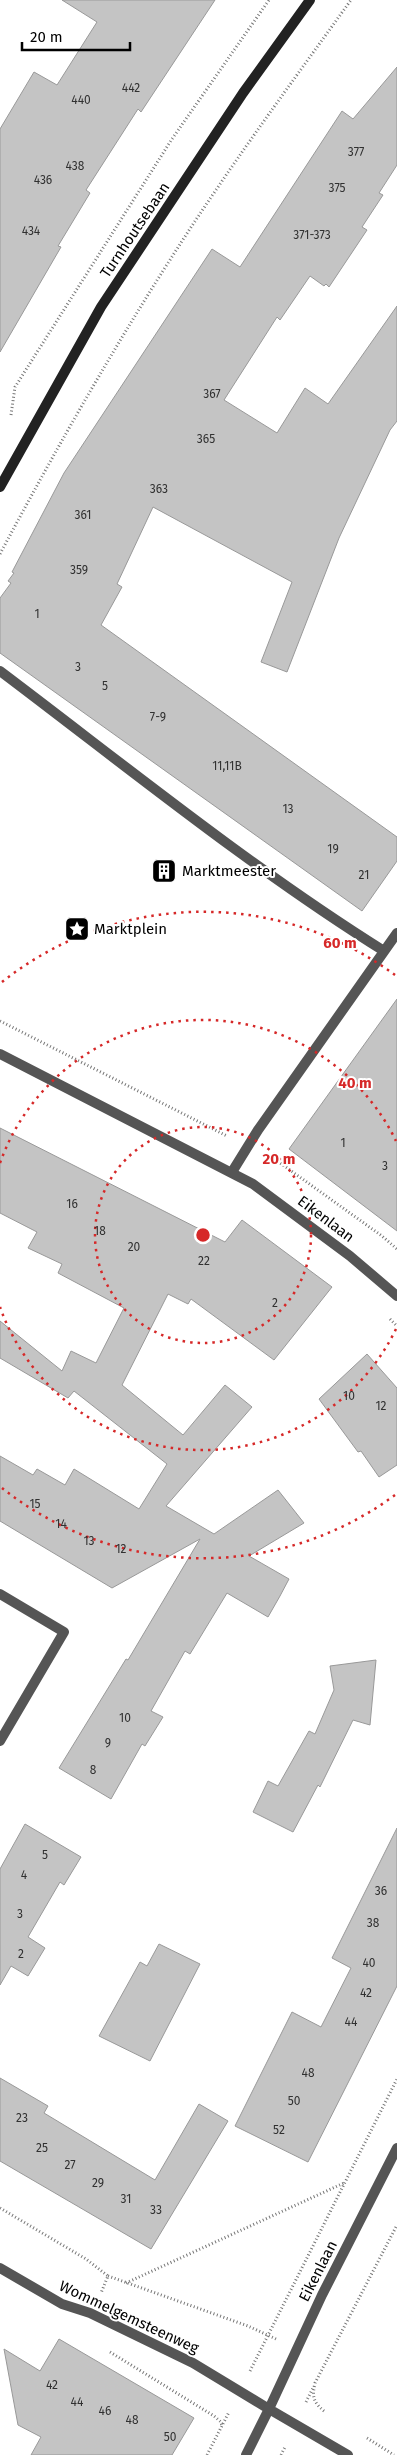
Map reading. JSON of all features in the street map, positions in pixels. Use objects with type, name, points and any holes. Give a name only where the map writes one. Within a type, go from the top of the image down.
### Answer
[{"type":"main road","name":"Turnhoutsebaan","points":[[0,487],[101,307],[243,93],[310,0]]},
{"type":"street","points":[[0,671],[255,863],[327,915],[384,951]]},
{"type":"street","points":[[0,1054],[232,1172],[263,1122],[397,933]]},
{"type":"street","name":"Eikenlaan","points":[[232,1172],[253,1184],[350,1256],[397,1296]]},
{"type":"street","points":[[0,1594],[64,1632],[0,1741]]},
{"type":"street","name":"Eikenlaan","points":[[246,2455],[322,2295],[397,2148]]},
{"type":"street","name":"Wommelgemsteenweg","points":[[0,2268],[62,2304],[90,2313],[193,2363],[348,2455]]},
{"type":"path","points":[[7,423],[11,416],[15,387],[172,139],[269,0]]},
{"type":"path","points":[[0,554],[89,392],[145,301],[233,166],[350,0]]},
{"type":"path","points":[[0,1021],[212,1130]]},
{"type":"path","points":[[272,1157],[397,1249]]},
{"type":"path","points":[[255,2361],[397,2079]]},
{"type":"path","points":[[126,2283],[345,2182]]},
{"type":"path","points":[[0,2208],[86,2259],[108,2276],[278,2340]]},
{"type":"path","points":[[305,2404],[397,2225]]},
{"type":"path","points":[[101,2292],[108,2276]]},
{"type":"path","points":[[104,2348],[221,2422],[222,2426],[207,2455]]},
{"type":"path","points":[[315,2383],[312,2396],[316,2404],[330,2416]]},
{"type":"path","points":[[361,2435],[394,2455]]},
{"type":"building","points":[[62,0],[215,0],[141,112],[138,109],[86,190],[90,193],[58,246],[61,247],[0,352],[0,129],[34,72],[57,85],[97,22]]},
{"type":"building","points":[[397,67],[397,165],[379,193],[383,195],[362,227],[367,230],[329,287],[326,284],[324,286],[310,276],[280,320],[277,317],[224,400],[277,433],[305,388],[328,404],[397,306],[397,421],[390,430],[339,538],[287,672],[261,662],[292,582],[153,507],[117,584],[122,587],[101,625],[397,837],[397,861],[362,911],[0,653],[0,598],[11,583],[8,581],[14,573],[12,572],[64,473],[212,249],[240,267],[342,111],[353,119]]},
{"type":"building","points":[[397,999],[397,1231],[289,1149]]},
{"type":"building","points":[[0,1128],[225,1242],[242,1220],[332,1287],[274,1360],[191,1299],[188,1304],[168,1294],[122,1385],[183,1435],[225,1385],[252,1407],[166,1506],[214,1534],[278,1490],[304,1523],[249,1556],[289,1579],[280,1596],[268,1617],[227,1593],[190,1654],[185,1651],[151,1711],[163,1717],[145,1746],[142,1744],[111,1799],[59,1768],[126,1659],[128,1660],[200,1539],[112,1588],[0,1521],[0,1456],[33,1475],[37,1469],[65,1485],[74,1469],[139,1509],[167,1464],[74,1391],[68,1398],[0,1358],[0,1321],[62,1371],[71,1351],[96,1363],[124,1308],[58,1273],[62,1264],[28,1248],[37,1232],[0,1213]]},
{"type":"building","points":[[367,1354],[397,1388],[397,1465],[379,1477],[361,1451],[358,1452],[319,1399]]},
{"type":"building","points":[[376,1660],[370,1725],[353,1720],[320,1787],[318,1785],[293,1832],[253,1812],[268,1781],[278,1786],[309,1731],[315,1734],[334,1690],[330,1666]]},
{"type":"building","points":[[25,1824],[81,1857],[64,1885],[60,1882],[28,1937],[45,1948],[28,1976],[11,1966],[0,1985],[0,1869]]},
{"type":"building","points":[[397,1828],[397,1986],[308,2162],[235,2126],[292,2012],[321,2027],[351,1968],[332,1958]]},
{"type":"building","points":[[159,1944],[200,1964],[150,2061],[99,2036],[140,1962],[147,1966]]},
{"type":"building","points":[[0,2078],[48,2106],[44,2113],[155,2180],[199,2104],[228,2121],[151,2249],[0,2161]]},
{"type":"building","points":[[59,2339],[194,2418],[172,2455],[31,2455],[41,2437],[18,2425],[4,2349],[40,2371]]},
{"type":"place","name":"Marktmeester","points":[[164,871]]},
{"type":"place","name":"Marktplein","points":[[77,929]]}]
